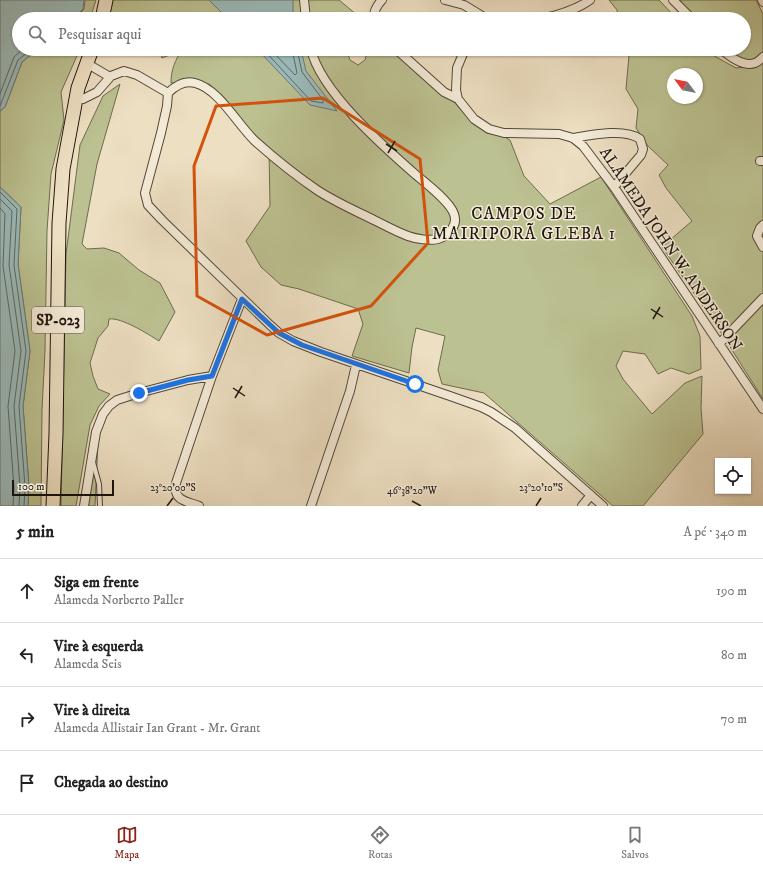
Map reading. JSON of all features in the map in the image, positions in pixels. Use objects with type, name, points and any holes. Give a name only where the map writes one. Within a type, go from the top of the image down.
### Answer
[{"type":"main road","points":[[103,12],[106,0]]},
{"type":"main road","name":"SP-023","points":[[53,506],[56,434],[59,223],[63,169],[78,88],[89,56]]},
{"type":"main road","name":"SP-023","points":[[70,136],[93,67],[94,56]]},
{"type":"street","points":[[304,0],[305,12]]},
{"type":"street","points":[[374,12],[382,0]]},
{"type":"street","points":[[445,0],[464,5],[476,12]]},
{"type":"street","points":[[568,12],[584,5],[590,0]]},
{"type":"street","points":[[673,0],[685,12]]},
{"type":"street","points":[[314,56],[319,71],[332,91],[387,150],[448,204],[454,213],[456,220],[452,229],[447,234],[438,239],[428,240],[409,236],[352,210],[317,190],[260,145],[217,96],[195,83],[187,82],[178,85],[168,93],[167,106],[161,133],[144,193],[148,205],[242,299],[279,333],[302,345],[356,365],[450,396],[491,412],[515,428],[603,506]]},
{"type":"street","points":[[404,56],[444,92],[458,99],[474,119],[489,129],[504,133],[559,134],[573,138],[597,134],[613,134],[630,135],[640,139],[643,149],[640,155],[614,187]]},
{"type":"street","points":[[458,99],[456,90],[456,73],[462,56]]},
{"type":"street","points":[[730,56],[740,62],[748,64],[755,63],[763,57]]},
{"type":"street","points":[[93,67],[103,71],[110,77]]},
{"type":"street","points":[[83,98],[97,92],[110,77],[120,71],[137,75],[168,93]]},
{"type":"street","name":"ALAMEDA JOHN W. ANDERSON","points":[[573,138],[583,146],[614,187],[763,409]]},
{"type":"street","points":[[763,225],[757,236],[763,247]]},
{"type":"street","points":[[720,344],[763,298]]},
{"type":"street","points":[[200,506],[176,495],[176,483],[212,376],[242,299]]},
{"type":"street","points":[[311,506],[350,391],[356,365]]},
{"type":"street","points":[[84,506],[96,432],[103,414],[109,406],[117,400],[139,393],[188,380],[212,376]]},
{"type":"street","points":[[582,506],[591,495]]},
{"type":"lane","points":[[92,458],[99,484],[100,506]]},
{"type":"highlighted area","points":[[323,98],[420,159],[428,243],[371,306],[267,335],[197,296],[194,166],[216,106]]},
{"type":"green space","points":[[85,0],[96,0],[92,12],[81,12],[84,9]]},
{"type":"green space","points":[[110,0],[339,0],[353,12],[107,12]]},
{"type":"green space","points":[[609,0],[659,0],[670,12],[617,12]]},
{"type":"green space","points":[[677,0],[756,0],[763,14],[763,51],[759,56],[749,60],[737,56],[751,56],[751,12],[688,12]]},
{"type":"green space","points":[[29,56],[77,56],[61,92],[64,120],[51,174],[47,231],[41,506],[28,506],[29,487],[23,406],[30,351],[18,264],[21,207],[0,187],[0,111],[5,107],[22,62]]},
{"type":"green space","points":[[178,56],[349,56],[350,60],[358,65],[365,60],[366,56],[403,56],[452,100],[468,117],[510,140],[524,176],[550,204],[601,177],[692,316],[700,336],[701,369],[689,374],[671,368],[658,374],[645,354],[623,351],[616,366],[623,379],[652,414],[685,383],[702,376],[701,408],[703,434],[643,506],[613,506],[484,393],[442,384],[438,370],[445,336],[416,328],[409,373],[352,356],[363,324],[358,309],[299,289],[281,285],[261,267],[246,241],[270,206],[269,150],[255,136],[230,105],[198,80],[171,83],[174,65]]},
{"type":"green space","points":[[629,56],[715,56],[736,68],[758,65],[763,60],[763,399],[720,331],[662,247],[692,221],[666,188],[659,175],[668,165],[647,145],[636,128],[638,109],[626,89]]},
{"type":"green space","points":[[120,84],[97,164],[82,244],[87,249],[104,248],[119,253],[139,270],[160,283],[175,312],[159,341],[142,330],[127,323],[109,319],[108,326],[98,338],[90,363],[98,389],[110,394],[99,406],[90,425],[76,506],[61,506],[66,254],[80,145],[103,96]]},
{"type":"green space","points":[[98,442],[95,506],[86,506]]},
{"type":"water","points":[[0,0],[84,0],[83,9],[80,12],[12,12],[12,56],[29,56],[22,62],[5,107],[0,111]]},
{"type":"water","points":[[209,0],[293,0],[293,12],[221,12]]},
{"type":"water","points":[[264,56],[303,56],[306,71],[337,111],[310,105]]},
{"type":"water","points":[[0,187],[21,207],[18,264],[30,351],[23,406],[29,487],[28,506],[0,506]]},
{"type":"district","name":"CAMPOS DE MAIRIPORÃ GLEBA 1","points":[[524,224]]},
{"type":"route","points":[[139,393],[188,380],[212,376],[242,299],[279,333],[293,341],[415,384]]}]
